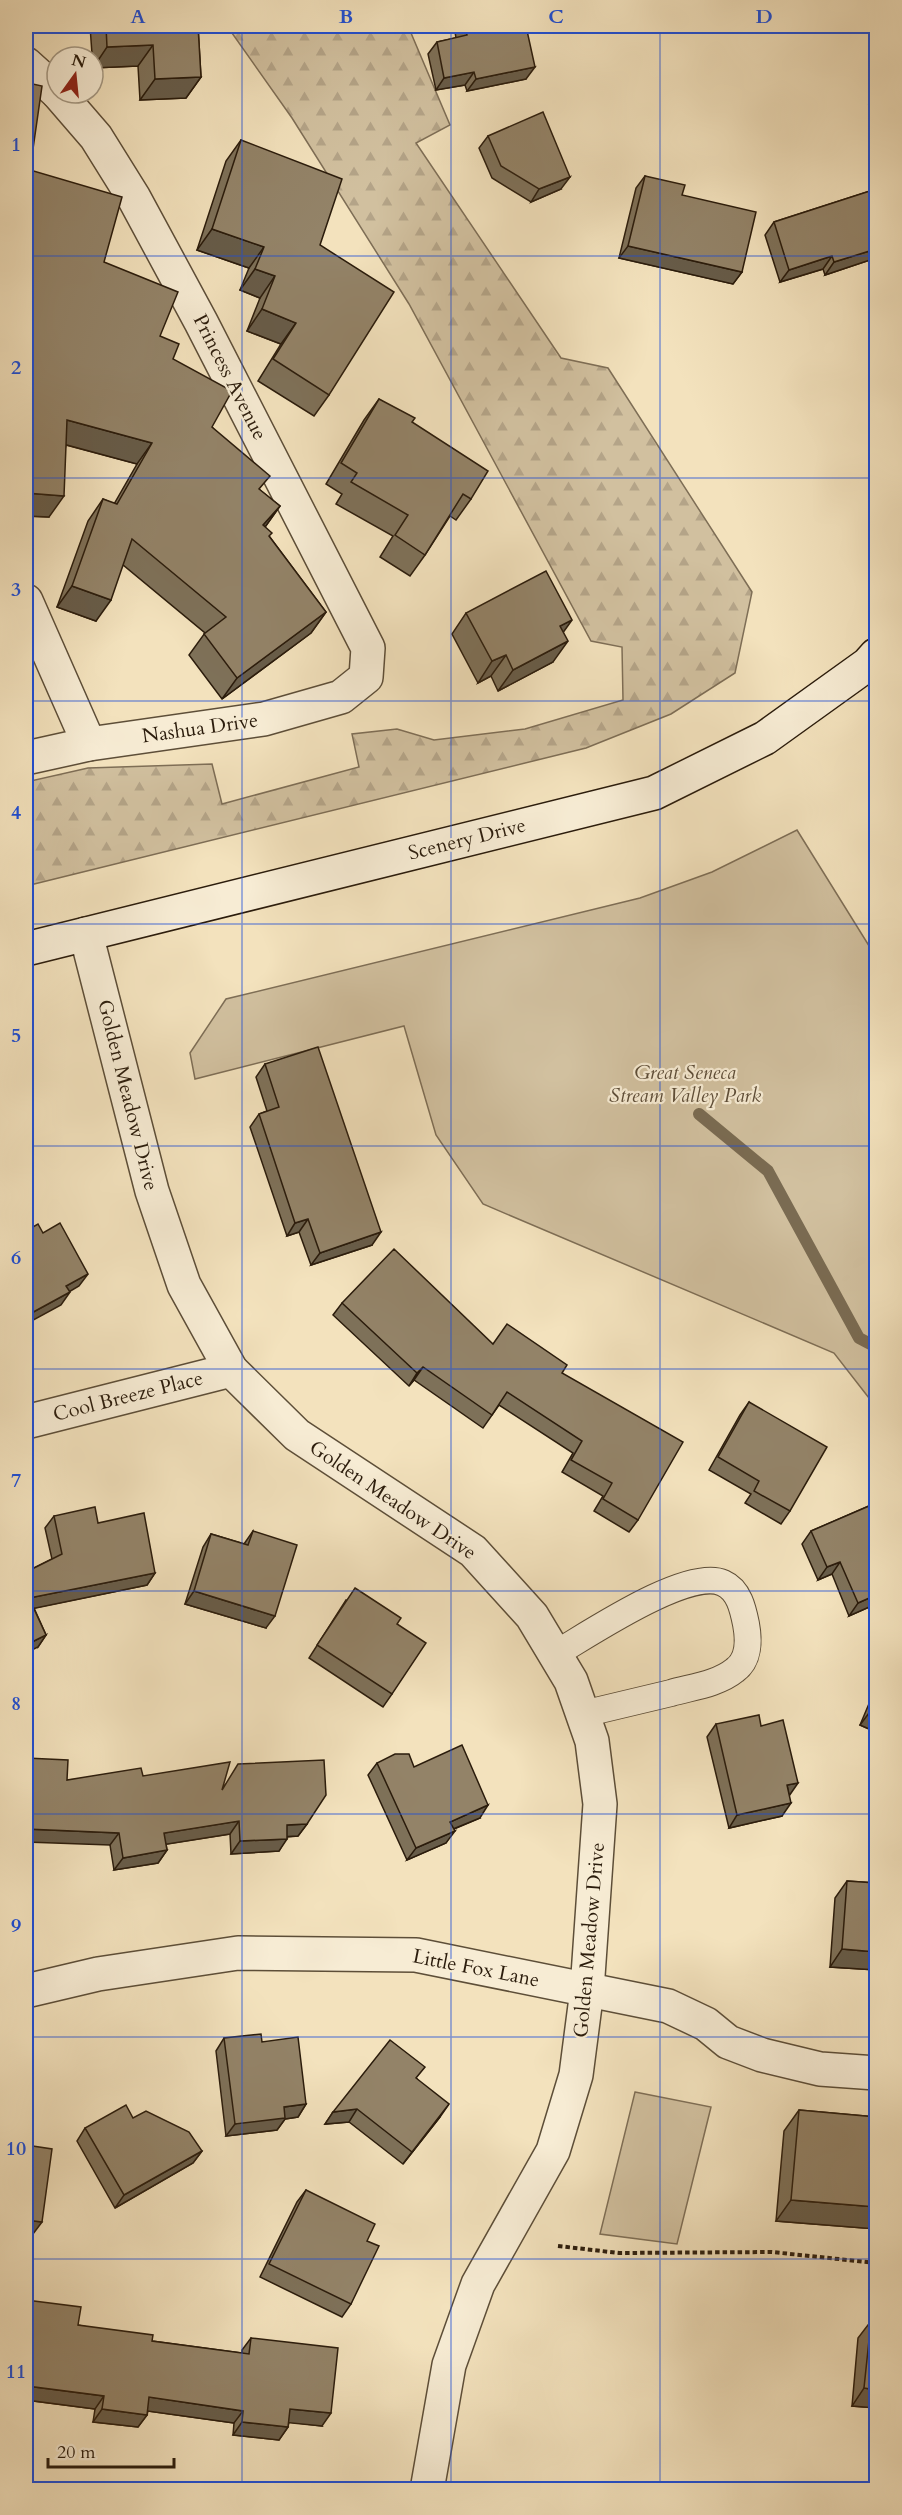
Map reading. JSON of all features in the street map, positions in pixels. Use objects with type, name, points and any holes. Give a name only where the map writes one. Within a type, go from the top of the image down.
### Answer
[{"type":"street","name":"Princess Avenue","points":[[26,64],[45,81]]},
{"type":"street","name":"Princess Avenue","points":[[69,105],[96,137],[134,198],[201,322],[368,648],[366,676]]},
{"type":"street","points":[[26,601],[89,744]]},
{"type":"street","name":"Scenery Drive","points":[[26,948],[654,793],[765,738],[868,664],[876,655]]},
{"type":"street","name":"Nashua Drive","points":[[26,758],[89,744],[264,720],[341,697],[366,676]]},
{"type":"street","name":"Golden Meadow Drive","points":[[86,934],[152,1191],[184,1285],[231,1370],[297,1435],[473,1551],[532,1616],[571,1681],[592,1741],[600,1804],[587,1990],[576,2075],[553,2151],[478,2284],[448,2365],[428,2490]]},
{"type":"street","name":"Cool Breeze Place","points":[[26,1422],[231,1370]]},
{"type":"street","name":"Little Fox Lane","points":[[26,1991],[98,1974],[238,1953],[417,1955],[668,2006],[706,2024],[728,2042],[762,2055],[820,2069],[876,2073]]},
{"type":"lane","points":[[555,1654],[667,1591],[704,1579],[723,1583],[735,1592],[743,1607],[748,1635],[746,1658],[736,1670],[711,1683],[583,1714]]},
{"type":"path","points":[[558,2246],[619,2253],[772,2252],[876,2263]]},
{"type":"green space","points":[[227,26],[408,26],[450,125],[416,143],[561,358],[608,368],[752,592],[735,673],[671,714],[586,748],[26,886],[26,782],[88,768],[212,764],[222,804],[359,767],[352,734],[397,729],[434,740],[525,729],[623,700],[622,647],[591,641],[409,304],[292,118]]},
{"type":"green space","name":"Great Seneca Stream Valley Park","points":[[797,830],[876,957],[876,1407],[834,1353],[483,1204],[436,1135],[404,1026],[195,1079],[190,1053],[226,999],[640,898],[712,872]]},
{"type":"green space","points":[[635,2092],[711,2107],[677,2244],[600,2234]]},
{"type":"building","points":[[106,26],[198,26],[201,77],[155,79],[153,45],[107,47]]},
{"type":"building","points":[[465,26],[526,26],[535,67],[476,79],[474,72],[444,78],[437,42],[467,35]]},
{"type":"building","points":[[26,64],[31,65],[28,83],[42,86],[30,170],[122,197],[104,262],[178,292],[160,336],[179,344],[173,359],[232,391],[212,427],[270,476],[259,489],[280,506],[263,525],[272,533],[269,536],[326,612],[237,678],[204,634],[226,617],[132,539],[111,600],[72,586],[103,499],[117,504],[152,443],[67,420],[64,496],[26,493],[28,377],[26,376]]},
{"type":"building","points":[[543,112],[570,177],[539,189],[501,166],[488,136]]},
{"type":"building","points":[[241,140],[342,179],[320,245],[394,292],[329,395],[273,359],[296,323],[262,309],[275,276],[255,269],[264,247],[212,229]]},
{"type":"building","points":[[645,176],[685,185],[682,195],[756,212],[742,272],[628,246]]},
{"type":"building","points":[[876,189],[876,249],[834,262],[832,256],[789,270],[774,222]]},
{"type":"building","points":[[379,399],[415,418],[412,422],[488,471],[471,499],[463,494],[425,555],[395,535],[408,515],[351,482],[357,473],[341,463]]},
{"type":"building","points":[[546,571],[572,620],[560,626],[568,641],[513,670],[506,655],[492,661],[466,613]]},
{"type":"building","points":[[26,649],[31,659],[26,663]]},
{"type":"building","points":[[318,1047],[381,1232],[320,1253],[308,1219],[295,1223],[259,1114],[279,1107],[265,1064]]},
{"type":"building","points":[[60,1223],[88,1274],[66,1286],[70,1292],[26,1316],[26,1231],[38,1224],[43,1233]]},
{"type":"building","points":[[394,1249],[493,1344],[507,1324],[567,1365],[562,1373],[683,1442],[638,1520],[603,1499],[612,1483],[571,1460],[582,1441],[507,1392],[492,1415],[423,1367],[417,1373],[342,1303]]},
{"type":"building","points":[[749,1402],[827,1447],[790,1511],[754,1491],[759,1481],[718,1457]]},
{"type":"building","points":[[876,1503],[876,1595],[858,1603],[840,1562],[827,1567],[811,1531]]},
{"type":"building","points":[[95,1507],[98,1523],[144,1513],[155,1573],[29,1598],[46,1635],[26,1645],[26,1572],[62,1554],[54,1516]]},
{"type":"building","points":[[253,1531],[297,1545],[275,1616],[194,1591],[211,1534],[248,1545]]},
{"type":"building","points":[[355,1588],[401,1618],[397,1624],[426,1643],[392,1694],[317,1645]]},
{"type":"building","points":[[876,1695],[876,1716],[869,1713]]},
{"type":"building","points":[[759,1715],[761,1726],[783,1720],[798,1783],[787,1785],[791,1803],[737,1815],[716,1724]]},
{"type":"building","points":[[462,1745],[488,1805],[450,1822],[455,1831],[416,1848],[377,1763],[395,1754],[409,1754],[414,1767]]},
{"type":"building","points":[[26,1758],[68,1760],[67,1780],[141,1768],[143,1776],[230,1762],[222,1790],[238,1764],[324,1760],[326,1795],[307,1824],[287,1825],[287,1839],[240,1841],[239,1821],[164,1833],[167,1850],[123,1858],[119,1833],[26,1829]]},
{"type":"building","points":[[847,1881],[876,1883],[876,1952],[842,1949]]},
{"type":"building","points":[[261,2034],[262,2042],[298,2037],[306,2104],[284,2107],[285,2118],[235,2124],[224,2038]]},
{"type":"building","points":[[390,2040],[425,2067],[416,2078],[449,2104],[412,2152],[357,2109],[333,2112]]},
{"type":"building","points":[[126,2105],[133,2118],[146,2111],[189,2132],[202,2151],[124,2195],[85,2128]]},
{"type":"building","points":[[799,2110],[876,2117],[876,2207],[791,2200]]},
{"type":"building","points":[[26,2145],[52,2149],[42,2222],[26,2220]]},
{"type":"building","points":[[306,2190],[375,2224],[367,2241],[379,2246],[351,2304],[269,2264]]},
{"type":"building","points":[[26,2300],[81,2307],[78,2325],[153,2335],[152,2341],[249,2354],[251,2338],[338,2348],[331,2413],[290,2409],[288,2427],[242,2422],[243,2411],[149,2397],[147,2415],[102,2409],[104,2396],[27,2386],[29,2372],[26,2371]]},
{"type":"building","points":[[871,2321],[876,2321],[876,2390],[864,2388]]},
{"type":"waterway","points":[[699,1114],[768,1171],[859,1338],[876,1347]]}]
